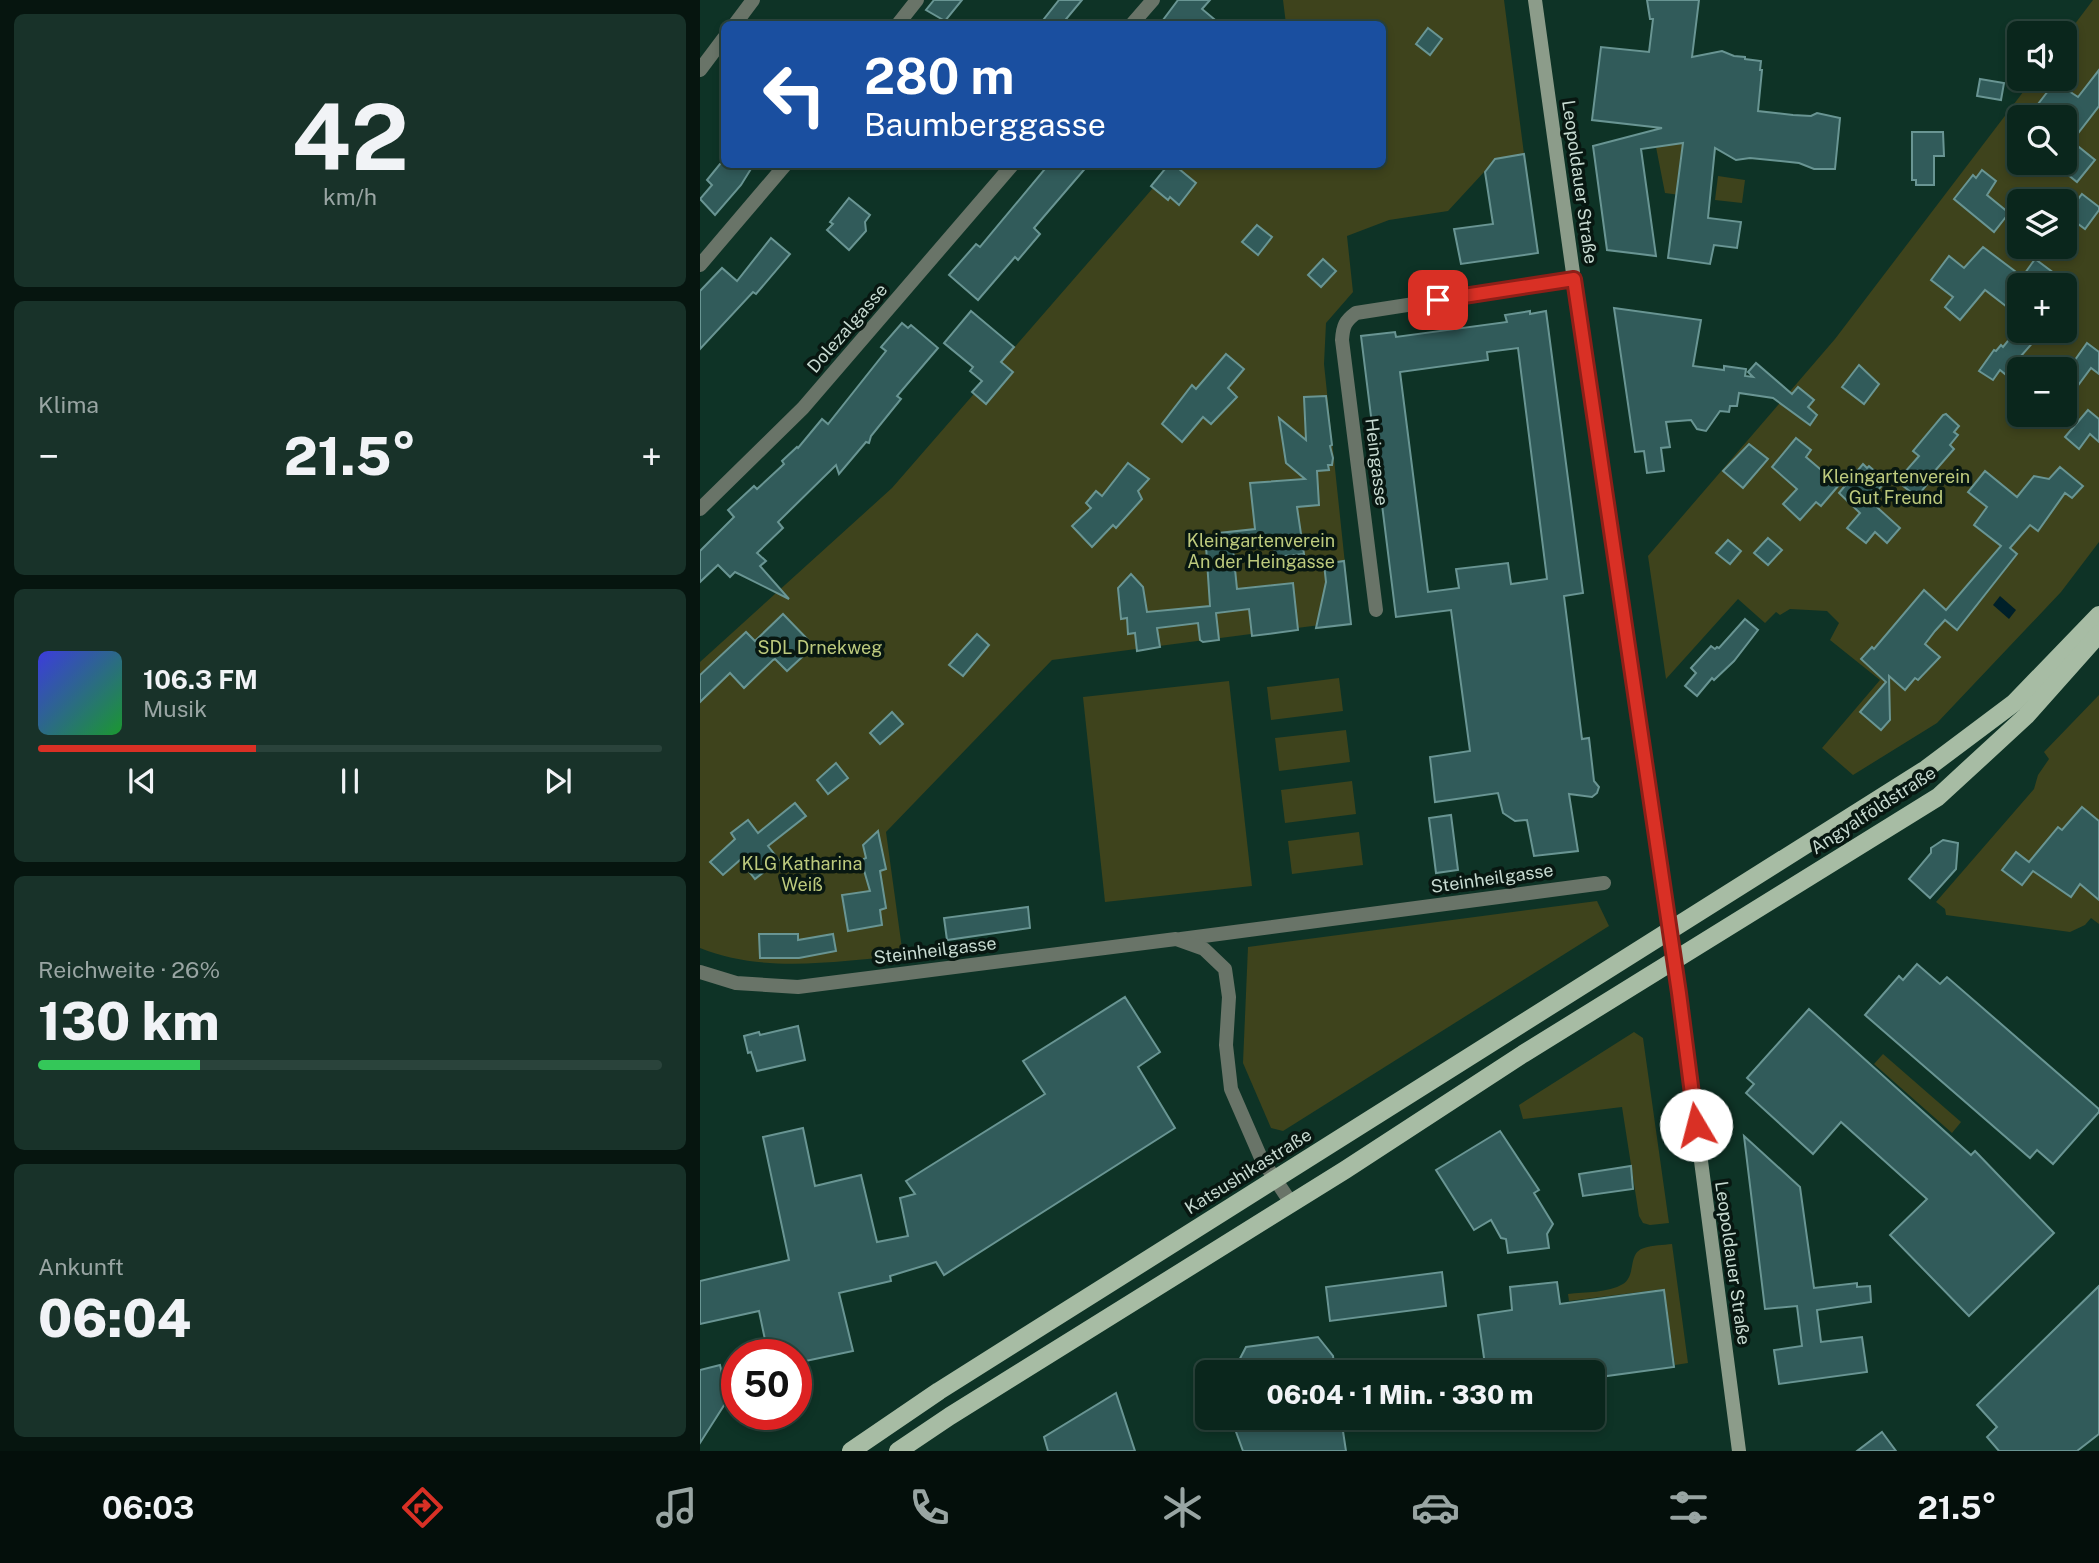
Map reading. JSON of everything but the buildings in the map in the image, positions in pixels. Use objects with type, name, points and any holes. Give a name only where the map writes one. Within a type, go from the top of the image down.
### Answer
[{"type":"main road","name":"Leopoldauer Straße","points":[[1535,0],[1670,931],[1739,1451]]},
{"type":"main road","name":"Angyalföldstraße","points":[[1670,931],[1926,769],[2014,703],[2099,615]]},
{"type":"main road","name":"Angyalföldstraße","points":[[1674,961],[1938,797],[2026,716],[2099,634]]},
{"type":"main road","name":"Katsushikastraße","points":[[851,1451],[939,1391],[1670,931]]},
{"type":"main road","points":[[898,1451],[1674,961]]},
{"type":"street","points":[[737,21],[753,0]]},
{"type":"street","points":[[900,21],[918,0]]},
{"type":"street","points":[[1135,21],[1153,0]]},
{"type":"street","points":[[700,70],[721,42]]},
{"type":"street","points":[[700,265],[783,168]]},
{"type":"street","name":"Dolezalgasse","points":[[700,509],[803,408],[1010,168]]},
{"type":"street","name":"Heingasse","points":[[1376,610],[1342,341],[1346,319],[1356,313],[1574,279]]},
{"type":"street","name":"Steinheilgasse","points":[[700,972],[736,983],[798,987],[1604,883]]},
{"type":"street","points":[[1176,939],[1204,949],[1225,969],[1229,997],[1226,1045],[1231,1089],[1261,1158],[1291,1203]]},
{"type":"green space","points":[[1283,0],[1504,0],[1524,154],[1496,159],[1448,211],[1389,220],[1347,236],[1353,292],[1326,323],[1324,364],[1351,621],[1052,660],[886,832],[903,956],[800,964],[749,961],[700,948],[700,662],[892,488],[1170,168],[1386,168],[1386,21],[1286,21]]},
{"type":"green space","name":"Kleingartenverein Gut Freund","points":[[2093,0],[2099,0],[2099,542],[2061,592],[1937,723],[1853,775],[1822,748],[1880,680],[1830,640],[1839,623],[1827,611],[1790,609],[1780,615],[1776,612],[1765,623],[1738,599],[1666,679],[1648,556],[1835,339],[2007,113],[2007,175],[2077,175],[2077,105],[2013,105],[2024,91],[2077,91],[2077,21]]},
{"type":"green space","points":[[1683,143],[1677,185],[1711,189],[1710,199],[1665,193],[1656,147]]},
{"type":"green space","points":[[1718,176],[1745,180],[1742,203],[1715,200]]},
{"type":"green space","points":[[1339,678],[1343,711],[1271,720],[1267,687]]},
{"type":"green space","points":[[1229,681],[1252,886],[1105,902],[1083,697]]},
{"type":"green space","points":[[2099,695],[2099,924],[2091,918],[2085,925],[2070,932],[1946,915],[1945,909],[1936,902],[2034,789],[2038,775],[2049,759],[2044,752]]},
{"type":"green space","points":[[1346,730],[1350,762],[1279,771],[1275,738]]},
{"type":"green space","points":[[1352,781],[1356,814],[1285,823],[1281,790]]},
{"type":"green space","points":[[1359,832],[1363,865],[1292,874],[1288,841]]},
{"type":"green space","points":[[1597,901],[1609,926],[1283,1131],[1271,1128],[1243,1063],[1248,947]]},
{"type":"green space","points":[[1634,1032],[1643,1038],[1669,1223],[1650,1225],[1643,1223],[1639,1216],[1622,1107],[1523,1119],[1519,1105]]},
{"type":"green space","points":[[1883,1054],[1961,1122],[1952,1133],[1874,1064]]},
{"type":"green space","points":[[1672,1244],[1688,1363],[1675,1365],[1664,1289],[1569,1301],[1568,1294],[1617,1287],[1627,1280],[1639,1251],[1651,1246]]},
{"type":"water","points":[[2000,596],[2016,610],[2009,619],[1993,605]]},
{"type":"route","points":[[1438,300],[1574,279],[1696,1125]]},
{"type":"park label","name":"Kleingartenverein An der Heingasse","points":[[1261,550]]},
{"type":"park label","name":"SDL Drnekweg","points":[[820,647]]},
{"type":"park label","name":"KLG Katharina Weiß","points":[[802,873]]}]
